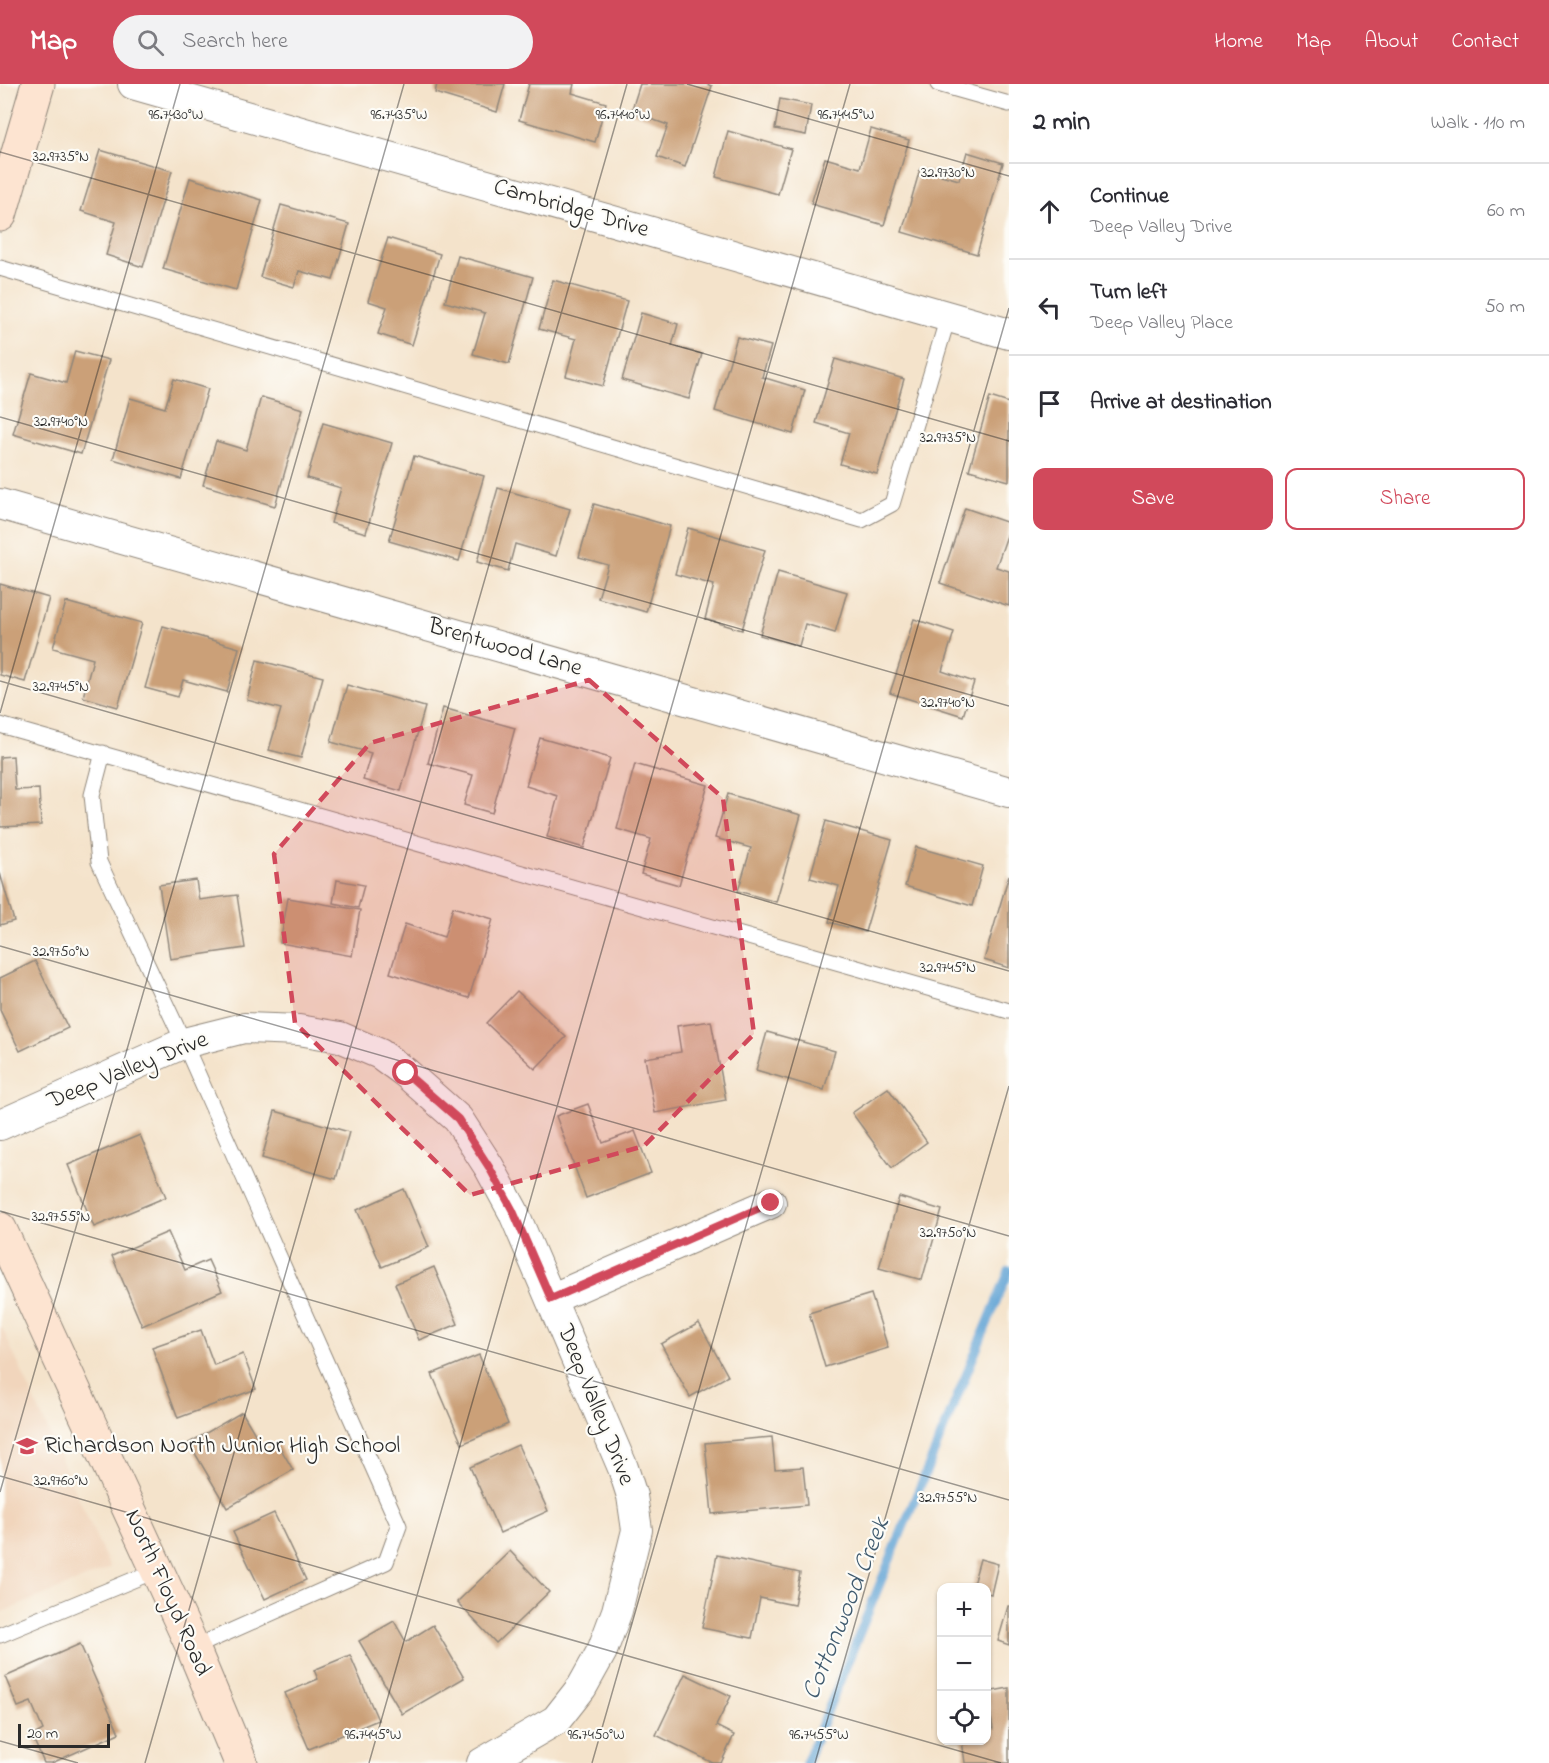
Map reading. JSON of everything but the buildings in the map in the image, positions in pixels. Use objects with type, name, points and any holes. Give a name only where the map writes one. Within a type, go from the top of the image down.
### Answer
[{"type":"street","points":[[0,215],[38,84]]},
{"type":"street","name":"Cambridge Drive","points":[[133,84],[1009,334]]},
{"type":"street","name":"Brentwood Lane","points":[[0,504],[1009,792]]},
{"type":"street","name":"Deep Valley Drive","points":[[0,1125],[184,1043],[244,1028],[299,1029],[340,1037],[380,1054],[406,1073],[458,1119],[489,1167],[513,1211],[623,1468],[632,1496],[637,1530],[617,1611],[602,1651],[582,1687],[556,1720],[482,1763]]},
{"type":"street","points":[[551,1299],[771,1203]]},
{"type":"street","name":"North Floyd Road","points":[[0,1229],[193,1648],[241,1763]]},
{"type":"lane","points":[[938,84],[1009,104]]},
{"type":"lane","points":[[0,268],[862,520],[891,504],[948,317]]},
{"type":"lane","points":[[0,725],[1009,1011]]},
{"type":"lane","points":[[103,753],[92,795],[99,862],[184,1043],[399,1526],[386,1562],[193,1648]]},
{"type":"lane","points":[[0,1635],[157,1570]]},
{"type":"highlighted area","points":[[589,680],[723,798],[754,1034],[644,1146],[470,1195],[295,1023],[274,854],[370,743]]},
{"type":"shaded area","name":"Richardson North Junior High School","points":[[0,1323],[110,1568],[0,1613]]},
{"type":"waterway","name":"Cottonwood Creek","points":[[806,1763],[1009,1271]]},
{"type":"place","name":"Richardson North Junior High School","points":[[27,1446]]},
{"type":"route","points":[[406,1073],[458,1119],[489,1167],[513,1211],[551,1299],[771,1203]]}]
